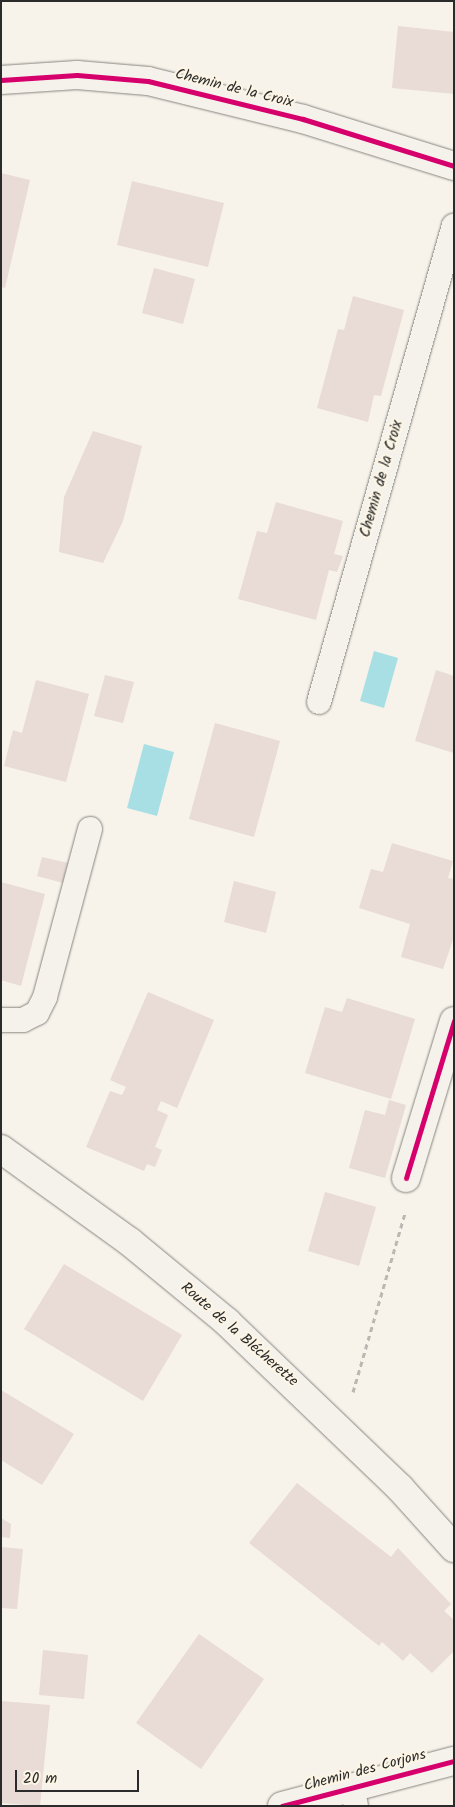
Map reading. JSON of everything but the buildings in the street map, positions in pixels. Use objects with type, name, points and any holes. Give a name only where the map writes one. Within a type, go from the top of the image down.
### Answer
[{"type":"street","name":"Chemin de la Croix","points":[[1,80],[77,74],[148,80],[303,118],[454,166]]},
{"type":"street","points":[[406,1178],[454,1020]]},
{"type":"street","name":"Route de la Blécherette","points":[[1,1149],[130,1242],[227,1322],[387,1475],[454,1548]]},
{"type":"street","name":"Chemin des Corjons","points":[[282,1806],[354,1797],[454,1761]]},
{"type":"lane","name":"Chemin de la Croix","points":[[319,702],[454,226]]},
{"type":"lane","points":[[1,1020],[23,1020],[38,1013],[45,997],[90,829]]},
{"type":"path","points":[[350,1401],[415,1180],[406,1178]]},
{"type":"water","points":[[374,651],[398,658],[384,708],[360,701]]},
{"type":"water","points":[[144,744],[174,752],[157,816],[127,808]]},
{"type":"cycle path","points":[[1,80],[77,75],[148,81],[303,119],[454,166]]},
{"type":"cycle path","points":[[406,1178],[454,1021]]},
{"type":"cycle path","points":[[282,1806],[454,1761]]}]
